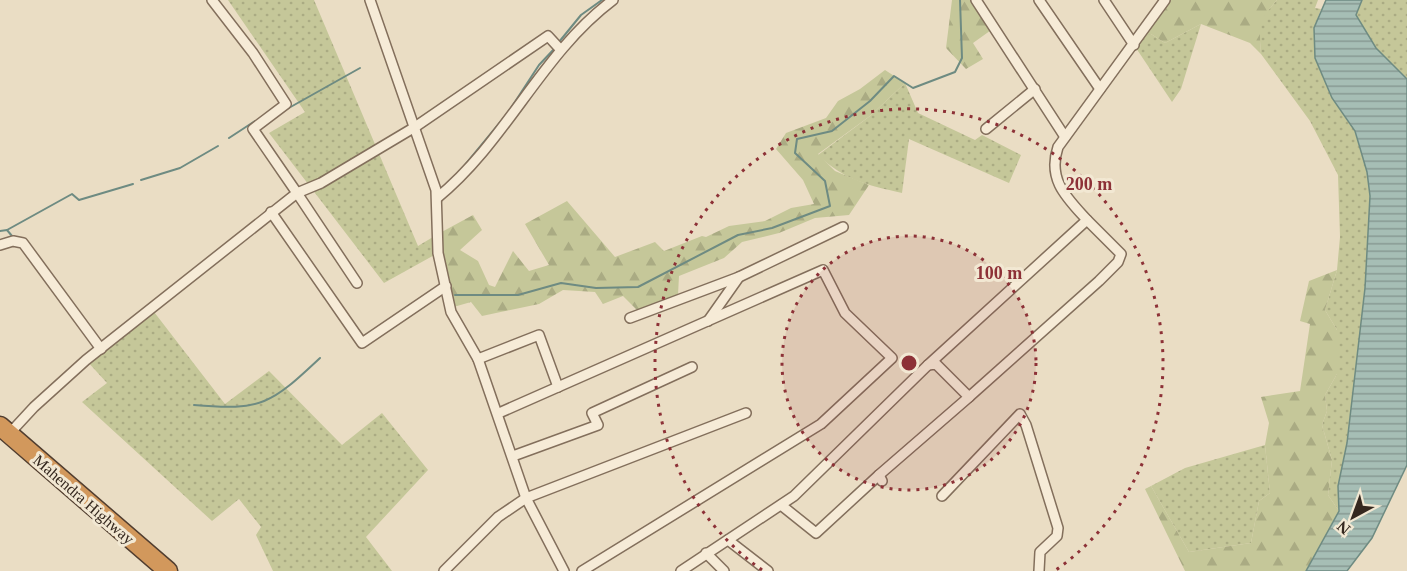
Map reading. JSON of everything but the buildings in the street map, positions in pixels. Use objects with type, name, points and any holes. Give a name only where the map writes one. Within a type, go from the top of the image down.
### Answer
[{"type":"highway","name":"Mahendra Highway","points":[[5,430],[168,571]]},
{"type":"street","points":[[212,0],[253,53],[286,104],[253,129],[357,283]]},
{"type":"street","points":[[370,0],[415,127],[437,198],[438,253],[451,312],[478,359],[499,413],[526,498],[564,571]]},
{"type":"street","points":[[437,198],[458,180],[511,118],[560,49],[585,22],[613,0]]},
{"type":"street","points":[[976,0],[1065,137]]},
{"type":"street","points":[[1039,0],[1100,89]]},
{"type":"street","points":[[1104,0],[1134,45]]},
{"type":"street","points":[[781,505],[816,533],[880,478],[1118,262],[1121,254],[1087,220],[1057,184],[1055,156],[1065,137],[1165,0]]},
{"type":"street","points":[[5,430],[174,287],[297,193],[321,183],[415,127],[548,36],[560,49]]},
{"type":"street","points":[[986,129],[1035,88]]},
{"type":"street","points":[[271,212],[362,343],[446,286]]},
{"type":"street","points":[[681,571],[781,505],[928,365],[1087,220]]},
{"type":"street","points":[[630,318],[739,277],[843,227]]},
{"type":"street","points":[[0,245],[13,241],[23,243],[101,349]]},
{"type":"street","points":[[499,413],[823,270],[845,313],[892,358],[821,424],[582,571]]},
{"type":"street","points":[[706,323],[739,277]]},
{"type":"street","points":[[478,359],[539,336],[558,387]]},
{"type":"street","points":[[928,365],[936,364],[969,397]]},
{"type":"street","points":[[513,456],[598,425],[592,413],[692,367]]},
{"type":"street","points":[[444,571],[498,517],[526,498],[746,413]]},
{"type":"street","points":[[942,496],[1020,414],[1026,424],[1058,528],[1057,536],[1040,552],[1039,571]]},
{"type":"street","points":[[728,540],[768,571]]},
{"type":"street","points":[[706,553],[724,571]]},
{"type":"green space","points":[[228,0],[314,0],[418,246],[438,234],[438,253],[384,283],[269,133],[305,112]]},
{"type":"green space","points":[[952,0],[976,0],[994,28],[973,43],[983,59],[966,69],[946,48]]},
{"type":"green space","points":[[1165,0],[1277,0],[1261,25],[1261,54],[1250,43],[1201,24],[1165,43],[1151,34],[1140,34]]},
{"type":"green space","points":[[1277,0],[1318,0],[1315,8],[1321,9],[1314,28],[1332,98],[1355,131],[1367,172],[1370,196],[1365,288],[1347,443],[1338,486],[1339,511],[1328,495],[1332,460],[1322,425],[1327,411],[1325,395],[1337,374],[1337,330],[1325,310],[1337,270],[1340,237],[1338,175],[1310,121],[1261,54],[1259,28],[1263,16]]},
{"type":"green space","points":[[1362,0],[1407,0],[1407,79],[1376,48],[1356,15]]},
{"type":"green space","points":[[1201,24],[1181,89],[1172,102],[1134,45],[1140,34],[1151,34],[1165,43]]},
{"type":"green space","points":[[885,70],[905,83],[870,116],[818,154],[835,171],[869,185],[849,215],[815,218],[779,233],[742,242],[724,258],[679,276],[678,295],[637,310],[623,296],[603,304],[595,292],[563,290],[539,304],[482,316],[471,302],[450,308],[438,234],[473,215],[482,230],[460,250],[478,261],[489,285],[495,287],[513,251],[529,271],[549,265],[525,224],[567,201],[615,257],[655,242],[664,251],[702,236],[706,237],[729,226],[765,221],[791,208],[814,204],[803,180],[776,149],[786,133],[826,118],[838,101],[860,89]]},
{"type":"green space","points":[[905,83],[918,113],[975,140],[982,135],[1021,155],[1009,183],[909,139],[902,193],[847,176],[818,155],[870,116]]},
{"type":"green space","points":[[1337,270],[1325,310],[1337,330],[1337,374],[1325,395],[1327,411],[1322,425],[1332,460],[1328,495],[1339,511],[1306,571],[1185,571],[1145,489],[1151,486],[1189,552],[1251,543],[1259,501],[1270,493],[1265,445],[1269,423],[1261,397],[1300,391],[1310,324],[1300,321],[1309,281]]},
{"type":"green space","points":[[151,308],[225,404],[269,371],[342,445],[382,413],[428,470],[366,537],[392,571],[273,571],[256,535],[261,527],[239,499],[212,521],[82,402],[107,383],[86,360]]},
{"type":"green space","points":[[1265,445],[1270,493],[1259,501],[1251,543],[1189,552],[1151,486],[1185,468]]},
{"type":"shaded area","points":[[1326,0],[1362,0],[1356,15],[1376,48],[1407,79],[1407,465],[1372,538],[1347,571],[1306,571],[1339,511],[1338,486],[1347,443],[1365,288],[1370,196],[1367,172],[1355,131],[1332,98],[1315,58],[1314,28]]},
{"type":"waterway","points":[[559,42],[581,15],[602,0]]},
{"type":"waterway","points":[[455,295],[518,295],[561,283],[596,288],[638,287],[738,235],[772,228],[830,206],[825,181],[795,153],[797,139],[832,131],[870,101],[894,76],[913,88],[955,72],[962,58],[960,0]]},
{"type":"waterway","points":[[460,171],[507,114],[539,65],[555,48]]},
{"type":"waterway","points":[[287,109],[360,68]]},
{"type":"waterway","points":[[229,138],[255,121]]},
{"type":"waterway","points":[[141,180],[180,168],[218,146]]},
{"type":"waterway","points":[[7,230],[72,194],[79,200],[133,184]]},
{"type":"waterway","points":[[0,231],[7,230],[12,236]]},
{"type":"waterway","points":[[194,405],[235,407],[264,401],[289,386],[320,358]]}]
